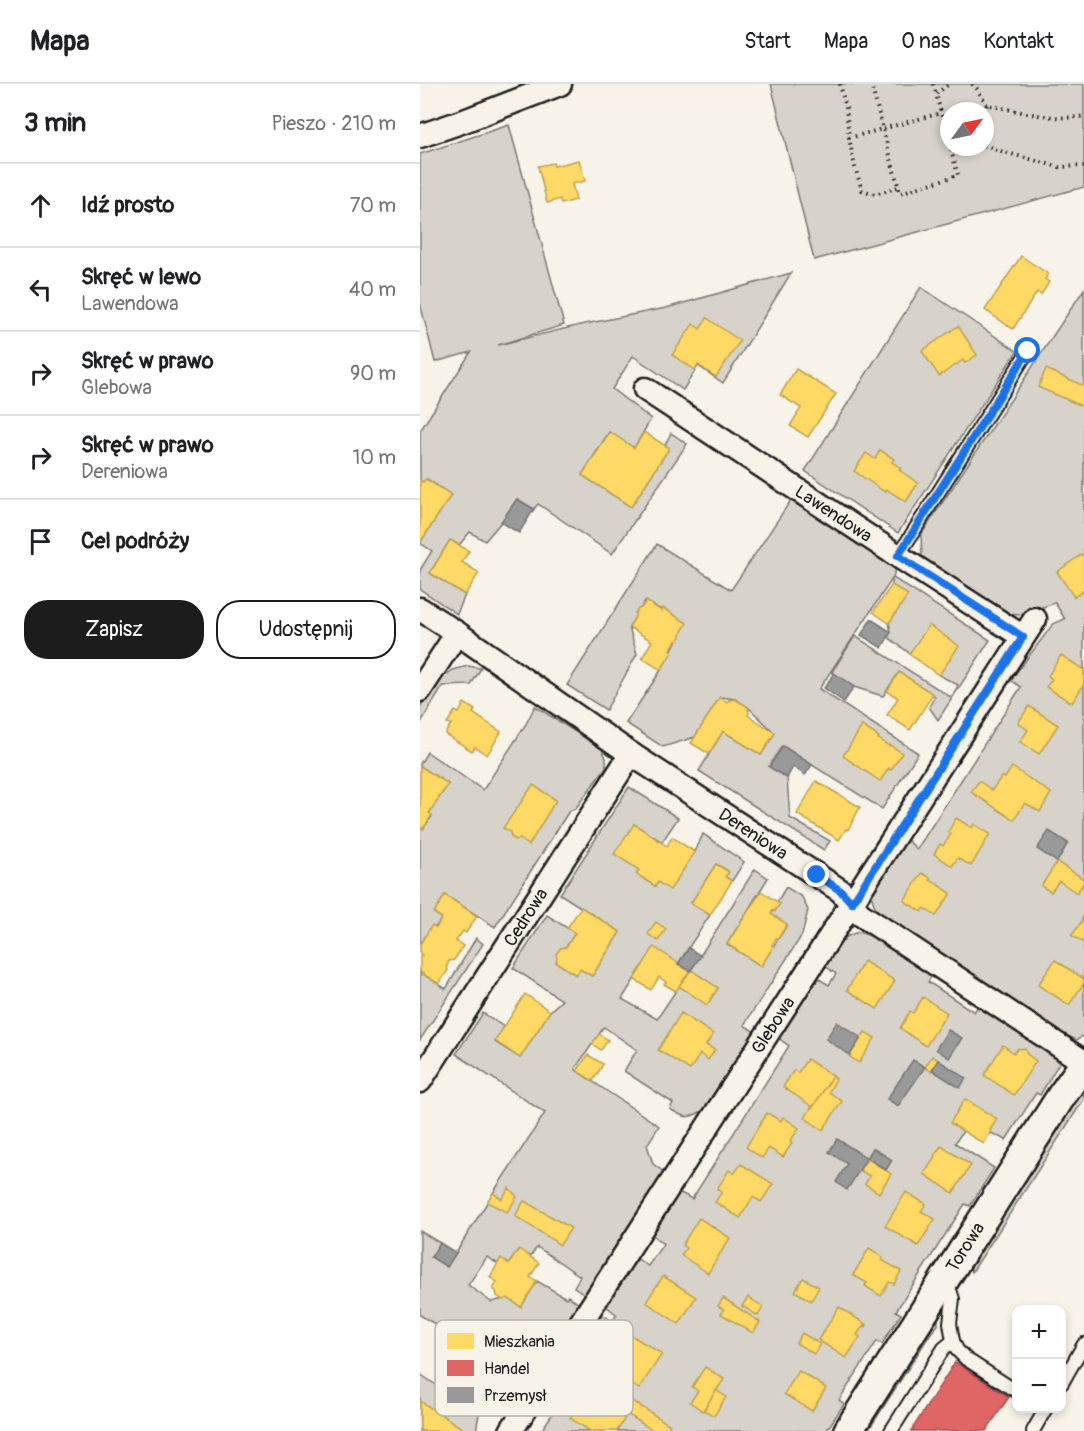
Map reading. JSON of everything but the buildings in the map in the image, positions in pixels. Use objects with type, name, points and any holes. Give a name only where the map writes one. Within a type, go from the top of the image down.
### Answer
[{"type":"street","points":[[420,136],[560,84]]},
{"type":"street","name":"Lawendowa","points":[[645,389],[898,556],[1029,628]]},
{"type":"street","name":"Dereniowa","points":[[420,609],[631,754],[841,891],[860,914],[1084,1063]]},
{"type":"street","name":"Glebowa","points":[[583,1320],[1029,628]]},
{"type":"street","points":[[420,690],[457,633]]},
{"type":"street","name":"Cedrowa","points":[[420,1081],[631,754]]},
{"type":"street","name":"Torowa","points":[[848,1431],[1084,1063]]},
{"type":"street","name":"Glebowa","points":[[511,1431],[521,1416]]},
{"type":"lane","points":[[898,556],[1028,351]]},
{"type":"lane","points":[[942,1283],[950,1290],[953,1299],[950,1323],[957,1350],[966,1359],[1012,1388]]},
{"type":"lane","points":[[891,1431],[944,1348],[953,1341]]},
{"type":"lane","points":[[1066,1376],[1084,1344]]},
{"type":"lane","points":[[1033,1431],[1044,1413]]},
{"type":"path","points":[[840,84],[846,108],[849,138],[862,190],[875,194],[899,187]]},
{"type":"path","points":[[871,84],[900,193],[958,175],[953,156]]},
{"type":"path","points":[[933,84],[940,109]]},
{"type":"path","points":[[936,94],[950,84]]},
{"type":"path","points":[[972,84],[985,102]]},
{"type":"path","points":[[994,106],[1072,119],[1084,116]]},
{"type":"path","points":[[849,138],[940,113]]},
{"type":"path","points":[[994,149],[1059,167],[1084,166]]},
{"type":"shaded area","points":[[771,84],[1084,84],[1084,187],[814,260]]},
{"type":"shaded area","points":[[509,125],[564,325],[498,345],[580,325],[666,308],[791,273],[723,383],[698,366],[683,390],[633,356],[612,389],[651,419],[634,448],[609,432],[582,475],[631,507],[669,448],[665,445],[671,433],[687,444],[612,554],[538,504],[534,509],[517,499],[485,541],[470,532],[459,545],[450,540],[430,573],[465,595],[457,614],[420,589],[420,570],[432,551],[420,543],[451,495],[427,479],[423,482],[420,480],[420,431],[471,352],[435,362],[420,303],[420,154]]},
{"type":"shaded area","points":[[921,287],[1017,351],[898,533],[805,471]]},
{"type":"shaded area","points":[[1084,289],[1084,1035],[1077,1040],[1065,1035],[889,921],[876,908],[872,891],[906,839],[917,849],[1021,687],[1012,681],[1014,676],[1053,624],[1065,619],[1055,603],[1018,615],[1004,613],[922,557],[921,535]]},
{"type":"shaded area","points":[[791,500],[895,569],[893,578],[990,640],[938,720],[929,707],[935,696],[899,672],[883,696],[854,687],[832,672],[855,636],[952,698],[958,685],[939,675],[888,637],[891,632],[889,623],[907,595],[892,585],[892,579],[819,689],[918,753],[882,809],[782,746],[769,766],[787,778],[790,818],[830,841],[824,850],[699,771],[723,731],[761,755],[775,733],[748,707],[735,699],[720,697],[695,737],[663,747],[626,723],[661,670],[686,623],[645,601],[629,627],[637,654],[606,710],[567,685],[657,544],[731,590]]},
{"type":"shaded area","points":[[468,666],[481,668],[471,685],[443,686],[420,724],[420,707],[432,688],[453,670]]},
{"type":"shaded area","points":[[535,706],[602,749],[606,758],[606,767],[575,809],[569,811],[495,927],[445,895],[434,913],[442,918],[420,944],[420,827],[423,829],[432,816],[429,813],[448,784],[420,764],[427,752],[483,790],[526,724]]},
{"type":"shaded area","points":[[629,787],[678,818],[662,842],[634,824],[639,870],[637,874],[655,886],[658,882],[670,889],[695,852],[703,834],[744,862],[732,881],[725,877],[728,871],[716,864],[691,903],[710,915],[678,964],[654,948],[622,999],[657,1019],[679,986],[707,1004],[718,988],[691,970],[755,869],[768,878],[727,944],[761,966],[787,925],[771,914],[779,904],[777,902],[786,887],[802,897],[808,910],[802,935],[744,1025],[755,1032],[704,1110],[686,1117],[679,1114],[670,1109],[673,1103],[624,1071],[637,1050],[604,1027],[575,1069],[659,1126],[647,1145],[653,1164],[664,1172],[586,1295],[574,1287],[580,1276],[537,1247],[530,1257],[518,1250],[509,1264],[501,1259],[498,1264],[487,1257],[468,1285],[491,1302],[508,1298],[521,1307],[537,1281],[579,1304],[569,1320],[435,1320],[435,1324],[420,1315],[420,1231],[440,1243],[431,1257],[447,1267],[545,1113],[456,1054],[483,1013],[504,1027],[495,1042],[520,1058],[550,1011],[562,1000],[513,968],[547,915],[575,933],[566,947],[561,948],[557,954],[556,962],[576,975],[580,969],[592,976],[620,932],[560,894]]},
{"type":"shaded area","points":[[860,932],[873,937],[932,975],[928,982],[974,1012],[979,1005],[1054,1055],[1059,1063],[1040,1095],[1036,1093],[1006,1140],[991,1133],[963,1131],[955,1143],[994,1168],[970,1206],[965,1204],[896,1311],[901,1314],[882,1344],[877,1341],[839,1400],[844,1404],[826,1431],[541,1431],[551,1416],[633,1416],[633,1320],[613,1320],[617,1315],[605,1305],[634,1259],[648,1266],[663,1244],[650,1233],[677,1191],[692,1199],[789,1046],[777,1037],[816,977],[829,985],[836,974],[824,965],[843,940]]},
{"type":"shaded area","points":[[476,938],[483,944],[420,1040],[420,972],[446,989]]},
{"type":"shaded area","points":[[1084,1084],[1084,1099],[972,1272],[968,1261]]},
{"type":"shaded area","points":[[598,1315],[610,1320],[595,1320]]},
{"type":"shaded area","points":[[938,1320],[938,1325],[868,1431],[859,1431],[927,1325]]},
{"type":"shaded area","points":[[420,1374],[435,1384],[435,1416],[479,1416],[476,1431],[420,1431]]},
{"type":"route","points":[[817,875],[841,891],[852,903],[1023,637],[898,556],[1028,351]]}]
